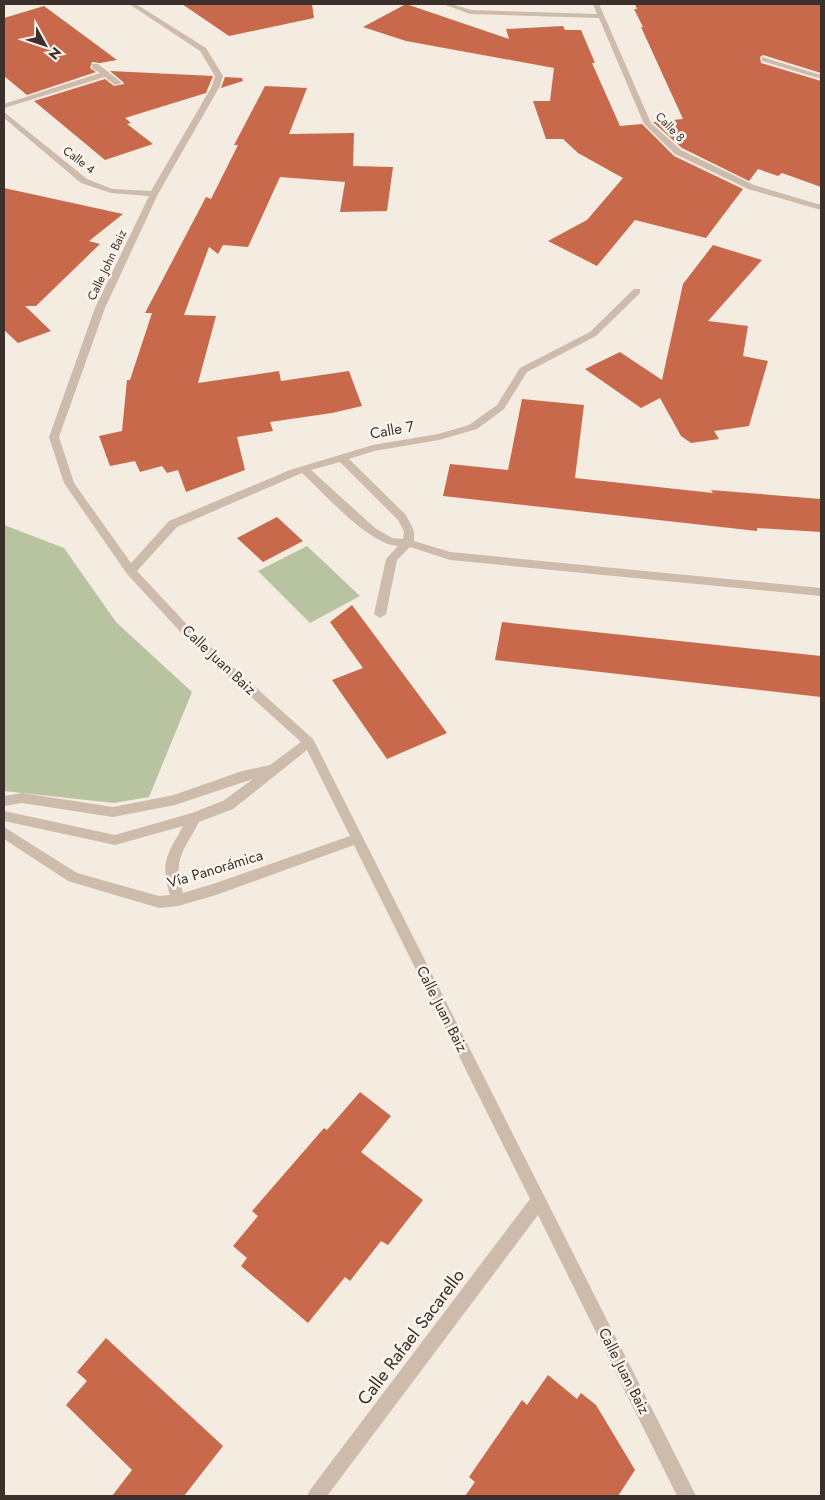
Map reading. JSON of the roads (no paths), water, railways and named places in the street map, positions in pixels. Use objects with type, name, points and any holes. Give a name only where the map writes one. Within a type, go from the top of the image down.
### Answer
[{"type":"street","name":"Calle John Baiz","points":[[131,571],[69,483],[54,437],[100,308],[154,194],[216,86],[219,76],[203,50],[132,4]]},
{"type":"street","points":[[446,4],[470,12],[601,16]]},
{"type":"street","name":"Calle 8","points":[[596,4],[648,124],[678,152],[751,187],[821,208]]},
{"type":"street","points":[[765,59],[821,77]]},
{"type":"street","points":[[95,66],[118,84]]},
{"type":"street","points":[[4,106],[106,74]]},
{"type":"street","name":"Calle 4","points":[[4,114],[84,181],[111,191],[154,194]]},
{"type":"street","name":"Calle 7","points":[[131,571],[173,524],[304,469],[341,457],[373,448],[439,437],[473,427],[501,407],[523,370],[593,334],[637,291]]},
{"type":"street","points":[[341,457],[402,518],[409,531],[408,543],[392,559],[380,614]]},
{"type":"street","points":[[304,469],[370,531],[390,542],[408,543],[450,556],[821,592]]},
{"type":"street","name":"Calle Juan Baiz","points":[[131,571],[191,636],[309,742],[687,1496]]},
{"type":"street","points":[[4,816],[115,840],[194,818],[228,805],[309,742]]},
{"type":"street","points":[[4,801],[22,798],[113,812],[175,800],[242,776],[274,770]]},
{"type":"street","points":[[178,900],[172,880],[171,862],[194,818]]},
{"type":"street","name":"Vía Panorámica","points":[[4,832],[74,877],[159,902],[178,900],[216,889],[357,839]]},
{"type":"street","name":"Calle Rafael Sacarello","points":[[316,1496],[538,1202]]}]
